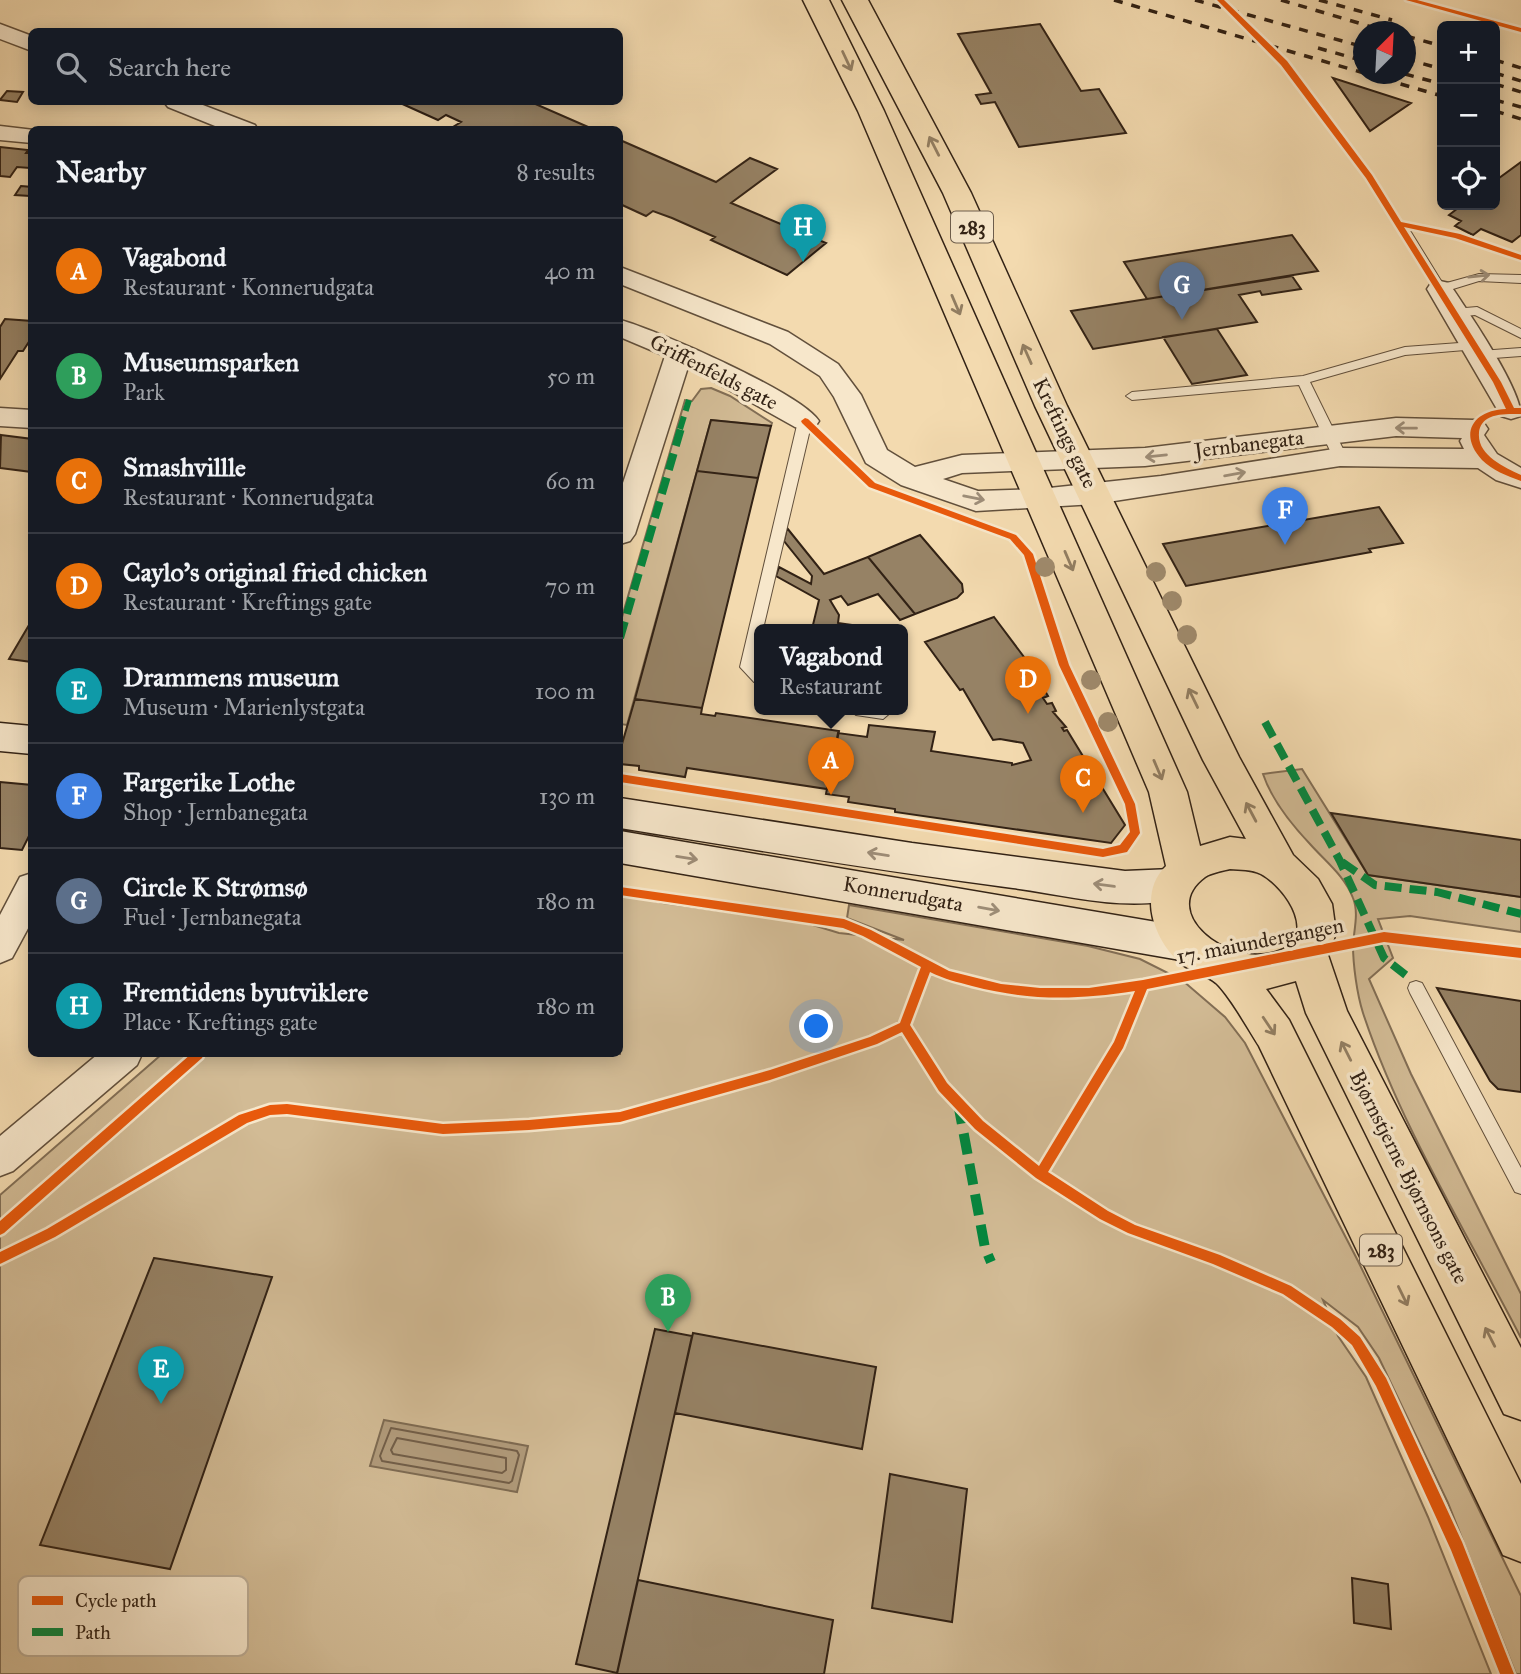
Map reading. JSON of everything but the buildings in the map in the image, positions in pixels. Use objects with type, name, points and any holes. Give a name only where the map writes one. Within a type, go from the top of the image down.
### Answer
[{"type":"main road","name":"283","points":[[816,0],[876,123],[1168,792],[1179,876],[1168,905],[1173,925],[1186,944],[1206,960],[1230,971],[1252,974],[1274,972],[1293,965],[1307,953],[1316,936],[1318,916],[1311,897],[1298,879],[1279,865],[1256,856],[1230,853],[1206,856],[1179,876]]},
{"type":"main road","name":"Kreftings gate","points":[[855,0],[957,193],[1011,319],[1077,460],[1222,760],[1279,865]]},
{"type":"main road","points":[[0,737],[28,740]]},
{"type":"main road","name":"Konnerudgata","points":[[623,813],[912,859],[1125,887],[1179,876]]},
{"type":"main road","name":"Konnerudgata","points":[[623,848],[1186,944]]},
{"type":"main road","name":"Bjørnstjerne Bjørnsons gate","points":[[1307,953],[1327,1013],[1521,1398]]},
{"type":"main road","name":"283","points":[[1230,971],[1274,1033],[1521,1536]]},
{"type":"street","points":[[0,32],[28,42]]},
{"type":"street","points":[[184,105],[237,126]]},
{"type":"street","points":[[0,133],[28,136]]},
{"type":"street","name":"Jernbanegata","points":[[623,276],[779,338],[829,370],[847,395],[876,456],[911,478],[976,501],[1040,499],[1161,486],[1334,445],[1396,427],[1474,429]]},
{"type":"street","points":[[1440,289],[1516,411],[1494,413],[1482,420],[1474,429],[1476,449],[1484,459],[1500,470],[1520,478]]},
{"type":"street","name":"Griffenfelds gate","points":[[623,329],[680,350],[751,387],[806,421]]},
{"type":"street","points":[[623,523],[680,350]]},
{"type":"street","points":[[0,417],[28,419]]},
{"type":"street","name":"Jernbanegata","points":[[911,478],[962,464],[1145,457],[1334,445],[1484,459]]},
{"type":"street","points":[[0,948],[28,895]]},
{"type":"street","points":[[0,1159],[120,1057]]},
{"type":"lane","points":[[1400,224],[1440,289],[1466,278],[1498,274],[1521,279]]},
{"type":"lane","points":[[1454,313],[1476,310],[1521,334]]},
{"type":"lane","points":[[1132,396],[1303,380],[1405,351],[1521,352]]},
{"type":"lane","points":[[1303,380],[1334,445]]},
{"type":"lane","points":[[757,624],[806,421]]},
{"type":"lane","points":[[754,638],[747,667],[754,673]]},
{"type":"lane","points":[[1416,988],[1521,1186]]},
{"type":"shaded area","points":[[711,388],[730,396],[772,423],[771,426],[711,420],[627,725],[623,724],[623,614],[685,400],[692,401],[701,389]]},
{"type":"shaded area","points":[[1302,769],[1368,875],[1521,897],[1521,932],[1410,916],[1378,919],[1393,958],[1369,979],[1411,1074],[1521,1294],[1521,1338],[1415,1137],[1378,1055],[1357,988],[1353,945],[1356,909],[1353,898],[1340,876],[1283,812],[1271,794],[1263,774]]},
{"type":"shaded area","points":[[623,894],[663,903],[803,922],[839,933],[904,940],[847,918],[849,905],[1088,946],[1140,959],[1182,980],[1225,1017],[1245,1043],[1358,1261],[1521,1596],[1521,1674],[1516,1674],[1448,1503],[1379,1358],[1358,1327],[1323,1300],[1338,1336],[1366,1377],[1428,1517],[1491,1674],[0,1674],[0,1195],[159,1057],[623,1057]]},
{"type":"water","points":[[384,1420],[528,1446],[517,1492],[370,1466]]},
{"type":"railway","points":[[1114,0],[1353,70]]},
{"type":"railway","points":[[1195,0],[1353,44]]},
{"type":"railway","points":[[1281,0],[1353,21]]},
{"type":"railway","points":[[1319,0],[1392,20]]},
{"type":"railway","points":[[1416,39],[1437,45]]},
{"type":"railway","points":[[1318,48],[1353,58]]},
{"type":"railway","points":[[1416,62],[1437,68]]},
{"type":"railway","points":[[1500,62],[1521,68]]},
{"type":"railway","points":[[1500,75],[1521,81]]},
{"type":"railway","points":[[1416,77],[1437,83]]},
{"type":"railway","points":[[1401,84],[1437,95]]},
{"type":"railway","points":[[1500,86],[1521,92]]},
{"type":"railway","points":[[1500,101],[1521,107]]},
{"type":"railway","points":[[1500,113],[1521,119]]},
{"type":"marked path","points":[[623,628],[689,400]]},
{"type":"marked path","points":[[1265,722],[1340,861],[1384,958],[1407,976]]},
{"type":"marked path","points":[[1342,862],[1375,885],[1437,892],[1521,914]]},
{"type":"marked path","points":[[958,1103],[985,1248],[991,1262]]},
{"type":"cycle path","points":[[1220,0],[1284,63],[1369,177],[1497,382],[1511,410]]},
{"type":"cycle path","points":[[1409,0],[1521,30]]},
{"type":"cycle path","points":[[1400,224],[1457,236],[1521,258]]},
{"type":"cycle path","points":[[1521,411],[1499,412],[1484,417],[1476,425],[1474,436],[1477,448],[1487,459],[1501,470],[1521,478]]},
{"type":"cycle path","points":[[623,778],[1103,853],[1123,849],[1135,833],[1130,804],[1064,665],[1028,554],[1013,537],[872,485],[805,421]]},
{"type":"cycle path","name":"17. maiundergangen","points":[[623,891],[844,924],[867,933],[946,975],[1001,989],[1040,993],[1089,993],[1143,985],[1384,937],[1521,953]]},
{"type":"cycle path","points":[[927,966],[904,1026],[943,1087],[979,1125],[1040,1174],[1104,1215],[1132,1229],[1216,1259],[1287,1290],[1336,1323],[1356,1341],[1381,1382],[1457,1547],[1507,1674]]},
{"type":"cycle path","points":[[1040,1174],[1119,1044],[1143,985]]},
{"type":"cycle path","points":[[0,1258],[51,1233],[243,1119],[270,1110],[287,1109],[443,1129],[620,1117],[770,1075],[873,1041],[904,1026]]},
{"type":"cycle path","points":[[0,1229],[195,1057]]},
{"type":"place","name":"Fremtidens byutviklere","points":[[803,262]]},
{"type":"place","name":"Circle K Strømsø","points":[[1182,320]]},
{"type":"place","name":"Fargerike Lothe","points":[[1285,545]]},
{"type":"place","name":"Caylo's original fried chicken","points":[[1028,714]]},
{"type":"place","name":"Vagabond","points":[[831,795]]},
{"type":"place","name":"Smashvillle","points":[[1083,813]]},
{"type":"place","name":"Museumsparken","points":[[668,1332]]},
{"type":"place","name":"Drammens museum","points":[[161,1404]]}]
